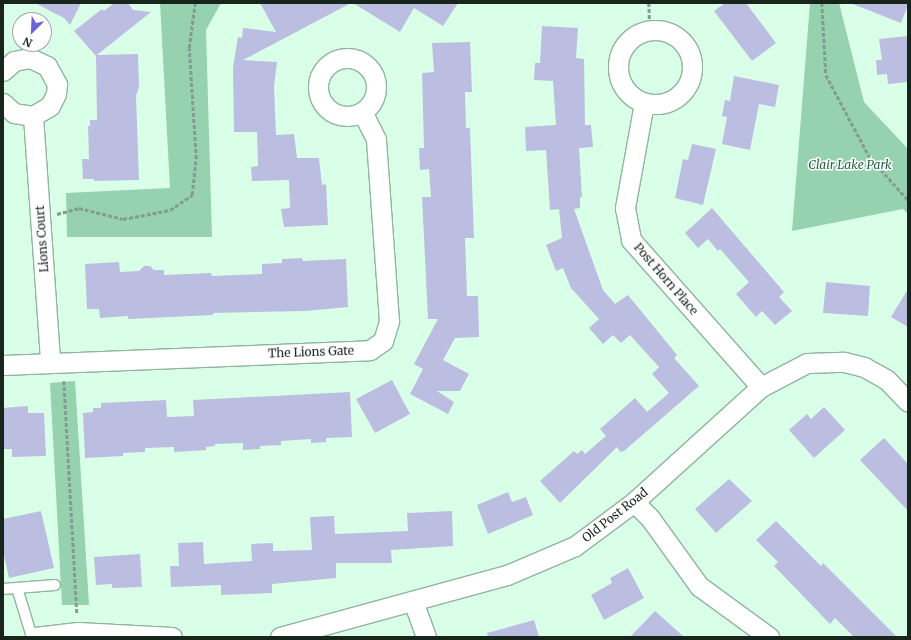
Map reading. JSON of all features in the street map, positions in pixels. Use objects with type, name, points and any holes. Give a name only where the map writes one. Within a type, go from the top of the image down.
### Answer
[{"type":"street","points":[[650,30],[669,32],[681,40],[689,50],[693,62],[692,75],[687,88],[673,100],[660,104],[644,103],[630,94],[622,84],[618,72],[619,59],[629,41],[638,34],[650,30]]},
{"type":"street","points":[[3,71],[14,61],[30,58],[47,66],[54,74],[56,94],[50,106],[33,116],[14,113],[3,103]]},
{"type":"street","name":"Post Horn Place","points":[[644,103],[625,208],[631,240],[761,387]]},
{"type":"street","name":"The Lions Gate","points":[[3,364],[57,367],[370,350],[383,341],[389,321],[376,139],[362,112]]},
{"type":"street","name":"Lions Court","points":[[33,116],[41,220],[57,367]]},
{"type":"street","name":"Old Post Road","points":[[280,637],[507,575],[575,546],[634,502],[761,387],[807,363],[844,362],[864,367],[887,380],[908,402]]},
{"type":"street","points":[[634,502],[650,518],[699,586],[769,637]]},
{"type":"street","points":[[413,601],[426,637]]},
{"type":"street","points":[[35,637],[78,632],[172,637]]},
{"type":"lane","points":[[3,590],[55,585]]},
{"type":"lane","points":[[17,588],[32,637]]},
{"type":"path","points":[[41,220],[79,208],[123,219],[170,210],[192,195],[196,159],[189,48],[195,3]]},
{"type":"path","points":[[649,3],[650,30]]},
{"type":"path","points":[[822,3],[826,75],[869,156],[908,200]]},
{"type":"path","points":[[57,367],[78,632]]},
{"type":"green space","points":[[160,3],[221,3],[206,30],[212,237],[67,237],[66,193],[170,188]]},
{"type":"green space","name":"Clair Lake Park","points":[[810,3],[839,3],[864,102],[908,149],[908,214],[903,209],[792,231]]},
{"type":"green space","points":[[75,381],[89,605],[62,605],[50,383]]},
{"type":"building","points":[[35,3],[81,3],[70,25],[64,18]]},
{"type":"building","points":[[114,3],[128,3],[133,10],[151,12],[97,55],[138,54],[139,87],[136,96],[139,180],[94,181],[94,179],[83,179],[82,159],[89,159],[88,126],[90,126],[90,120],[97,120],[96,56],[74,31],[102,9],[104,11]]},
{"type":"building","points":[[260,3],[351,3],[243,60],[277,62],[274,87],[276,135],[294,134],[297,158],[319,158],[322,185],[326,184],[328,225],[284,227],[281,209],[290,208],[289,180],[252,181],[251,167],[258,166],[257,132],[234,132],[233,67],[238,37],[242,38],[243,28],[276,32]]},
{"type":"building","points":[[353,3],[458,3],[443,26],[414,8],[400,32]]},
{"type":"building","points":[[725,3],[746,3],[776,43],[752,61],[714,11]]},
{"type":"building","points":[[850,3],[908,3],[908,5],[901,23]]},
{"type":"building","points":[[542,26],[578,28],[576,58],[584,59],[585,125],[591,125],[593,147],[579,148],[582,197],[580,197],[580,208],[574,209],[603,290],[615,304],[628,295],[677,355],[674,358],[699,386],[624,451],[620,452],[617,447],[560,503],[540,481],[574,451],[577,454],[582,450],[585,454],[606,436],[600,429],[635,398],[647,412],[669,393],[652,374],[659,367],[630,335],[621,343],[613,335],[603,344],[589,328],[599,319],[571,288],[563,268],[556,271],[546,245],[562,238],[559,209],[550,210],[546,150],[526,151],[525,127],[556,125],[553,81],[534,80],[535,63],[540,63]]},
{"type":"building","points":[[908,36],[908,82],[888,84],[887,74],[877,75],[876,60],[882,60],[879,39]]},
{"type":"building","points":[[470,42],[472,92],[465,92],[466,128],[470,128],[474,238],[465,238],[467,296],[478,296],[479,337],[455,338],[443,360],[469,374],[460,391],[437,391],[454,402],[448,414],[410,394],[423,369],[414,364],[438,319],[428,319],[422,197],[431,197],[429,169],[420,170],[419,148],[424,148],[422,73],[434,72],[432,43]]},
{"type":"building","points":[[734,76],[779,85],[775,107],[759,104],[750,150],[722,144],[727,117],[722,116],[725,100],[730,101]]},
{"type":"building","points":[[692,144],[716,149],[703,205],[675,198],[683,159],[688,160]]},
{"type":"building","points":[[712,208],[784,292],[779,297],[792,311],[775,325],[762,311],[756,317],[736,294],[749,282],[720,249],[718,251],[708,239],[698,248],[685,233]]},
{"type":"building","points":[[302,258],[303,261],[346,259],[348,307],[305,311],[213,313],[213,315],[128,319],[128,316],[100,318],[99,309],[87,309],[85,264],[119,262],[120,272],[139,271],[144,266],[150,266],[154,270],[164,270],[164,275],[211,273],[212,276],[262,274],[262,264],[282,263],[282,259]]},
{"type":"building","points":[[826,282],[870,286],[868,316],[823,313]]},
{"type":"building","points":[[908,289],[908,327],[891,317]]},
{"type":"building","points":[[392,380],[410,414],[375,433],[356,399]]},
{"type":"building","points":[[350,392],[352,437],[326,438],[326,442],[311,443],[311,439],[281,441],[281,445],[260,446],[260,449],[243,450],[243,443],[215,444],[215,446],[206,447],[206,450],[174,452],[174,447],[145,448],[145,452],[123,453],[123,456],[85,458],[83,413],[93,412],[93,408],[101,408],[101,403],[166,400],[167,417],[194,416],[193,400]]},
{"type":"building","points":[[28,406],[28,413],[44,413],[46,456],[12,457],[12,449],[3,449],[3,408]]},
{"type":"building","points":[[824,407],[845,430],[814,458],[789,430],[807,414],[811,419]]},
{"type":"building","points":[[884,438],[908,464],[908,511],[860,460]]},
{"type":"building","points":[[729,479],[752,501],[716,533],[695,509]]},
{"type":"building","points":[[508,492],[512,502],[526,497],[533,515],[488,534],[477,505]]},
{"type":"building","points":[[41,511],[54,568],[9,578],[3,551],[3,519]]},
{"type":"building","points":[[452,511],[453,546],[391,550],[392,563],[336,563],[336,578],[272,584],[272,593],[221,595],[221,585],[171,587],[170,566],[179,566],[178,543],[203,542],[204,564],[252,561],[251,544],[273,543],[273,551],[312,550],[310,517],[334,516],[335,534],[408,531],[407,513]]},
{"type":"building","points":[[776,521],[821,566],[823,563],[897,637],[854,637],[835,618],[830,624],[774,566],[778,562],[756,540]]},
{"type":"building","points":[[140,554],[142,587],[112,588],[112,584],[96,585],[94,557]]},
{"type":"building","points":[[628,568],[644,598],[604,620],[591,595],[612,583],[610,578]]},
{"type":"building","points":[[655,611],[684,637],[630,637]]},
{"type":"building","points":[[534,620],[539,637],[488,637],[487,633]]}]
